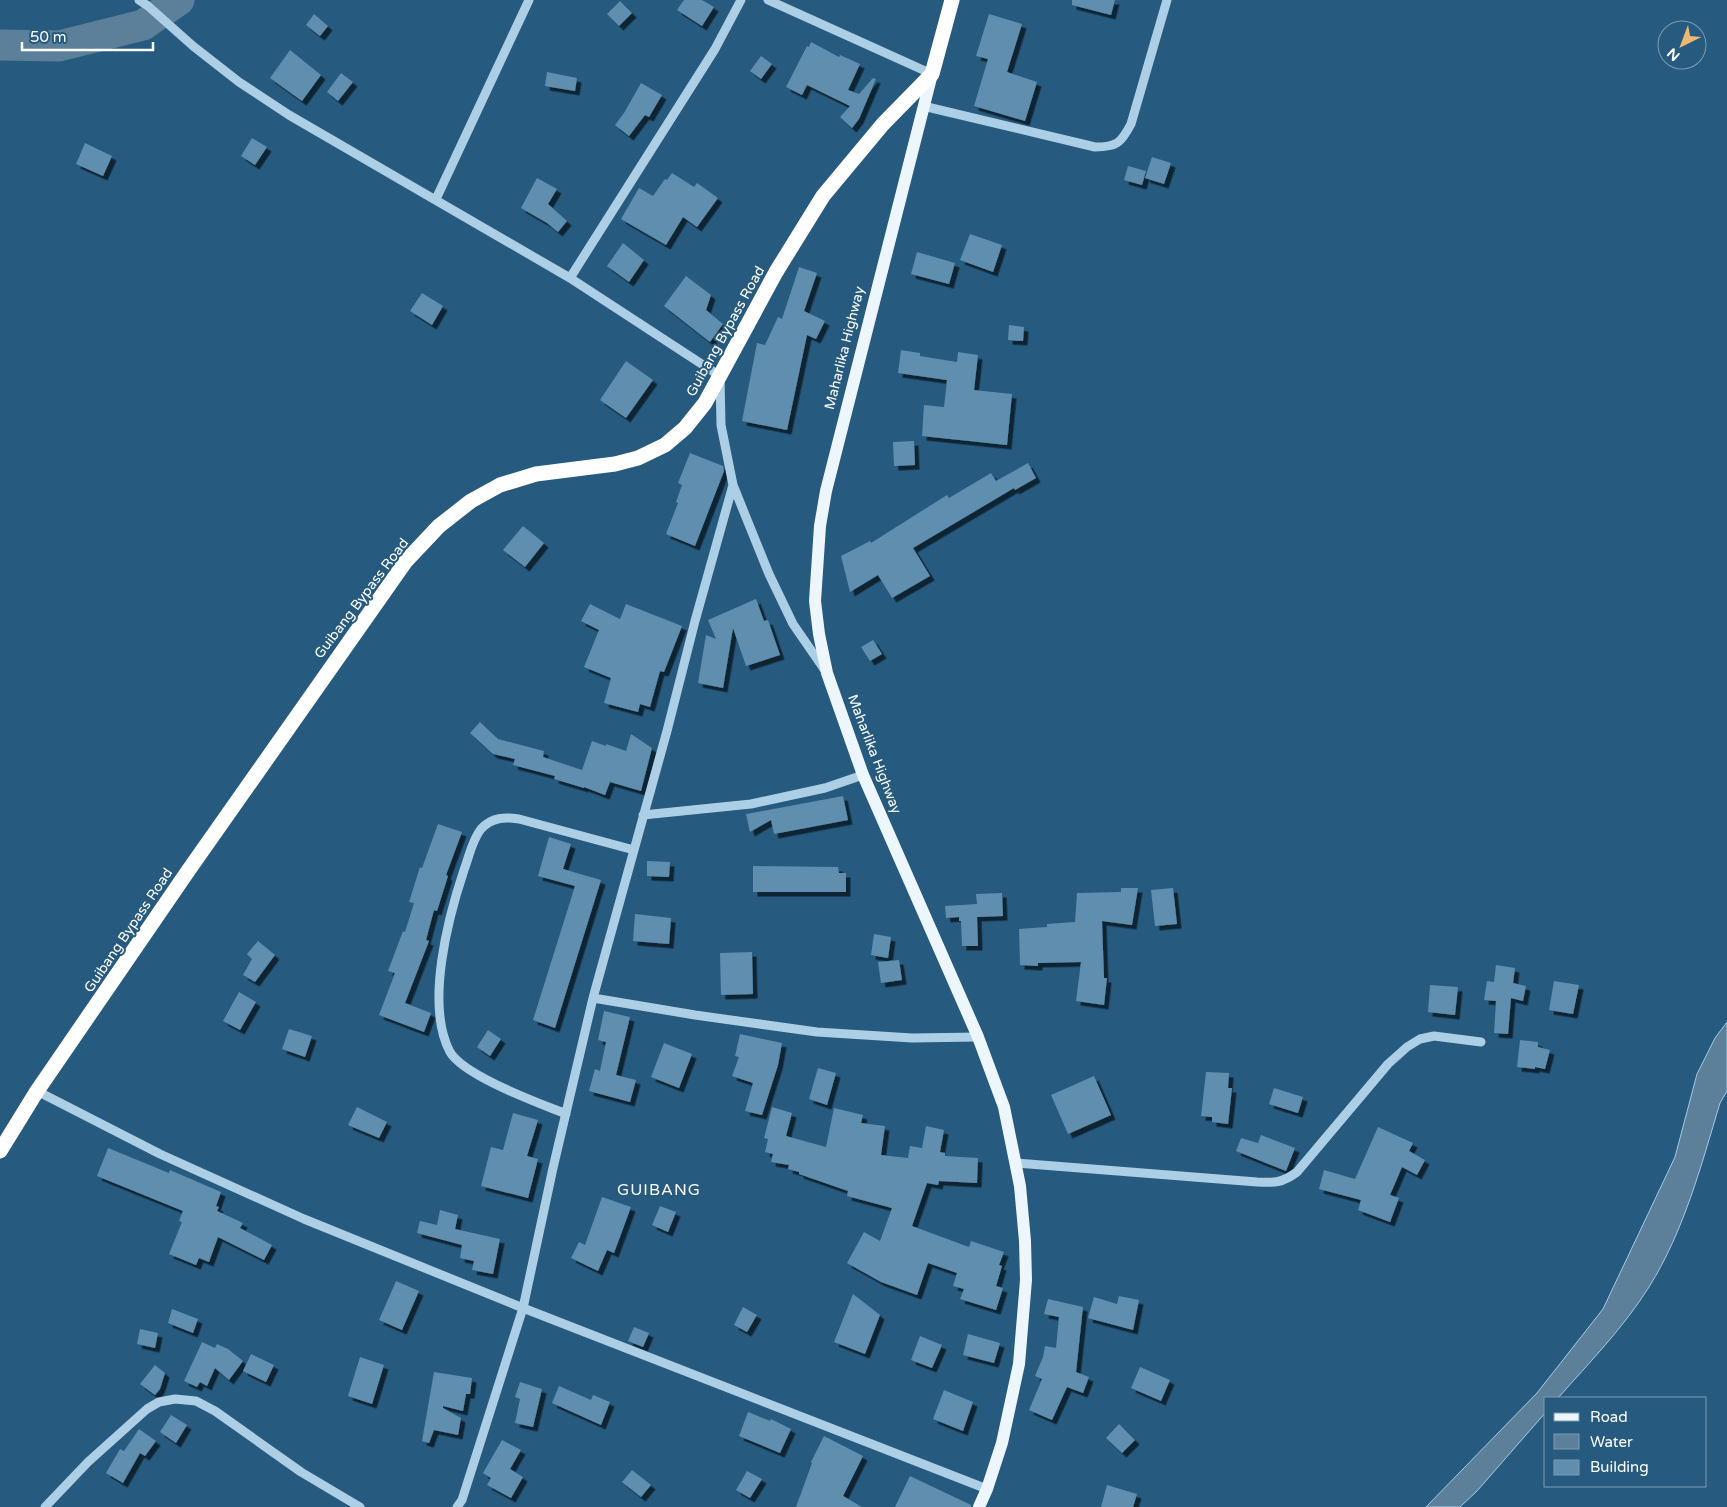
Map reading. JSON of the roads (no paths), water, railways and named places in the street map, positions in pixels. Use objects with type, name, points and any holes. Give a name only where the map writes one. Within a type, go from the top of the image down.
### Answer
[{"type":"highway","name":"Maharlika Highway","points":[[932,74],[952,0]]},
{"type":"highway","name":"Guibang Bypass Road","points":[[0,1151],[37,1091],[315,688],[406,561],[432,533],[471,500],[500,485],[536,474],[615,464],[638,458],[665,445],[685,428],[705,403],[776,272],[823,196],[883,124],[932,74]]},
{"type":"main road","name":"Maharlika Highway","points":[[932,74],[826,490],[820,526],[815,601],[819,634],[827,672],[863,776],[978,1037],[1004,1107],[1016,1163],[1025,1241],[1026,1280],[1019,1364],[1002,1443],[979,1507]]},
{"type":"street","points":[[139,0],[239,82],[289,114],[570,278],[720,376],[721,425],[733,485],[769,574],[793,624],[827,672]]},
{"type":"street","points":[[436,199],[529,0]]},
{"type":"street","points":[[570,278],[715,49],[741,0]]},
{"type":"street","points":[[768,0],[932,74]]},
{"type":"street","points":[[923,106],[1095,147],[1110,147],[1123,139],[1131,124],[1167,0]]},
{"type":"street","points":[[457,1507],[462,1500],[523,1308],[593,998],[733,485]]},
{"type":"street","points":[[643,815],[698,811],[751,804],[825,788],[863,776]]},
{"type":"street","points":[[566,1114],[497,1084],[466,1067],[451,1053],[443,1035],[440,1009],[441,963],[455,898],[475,836],[490,821],[503,817],[519,819],[634,850]]},
{"type":"street","points":[[593,998],[695,1015],[817,1032],[912,1038],[978,1037]]},
{"type":"street","points":[[1016,1163],[1257,1182],[1273,1183],[1285,1181],[1297,1172],[1388,1064],[1407,1046],[1420,1039],[1434,1036],[1481,1042]]},
{"type":"street","points":[[37,1091],[160,1154],[295,1215],[523,1308],[987,1489]]},
{"type":"street","points":[[45,1507],[88,1462],[147,1409],[159,1402],[175,1399],[196,1401],[215,1410],[301,1472],[360,1507]]},
{"type":"water","points":[[1727,1022],[1727,1091],[1720,1103],[1682,1221],[1649,1287],[1617,1330],[1559,1397],[1544,1397],[1544,1414],[1477,1491],[1460,1507],[1426,1507],[1537,1393],[1603,1309],[1675,1157],[1697,1074],[1715,1038]]},
{"type":"waterway","points":[[0,45],[59,46],[143,25],[179,0]]},
{"type":"district","name":"GUIBANG","points":[[659,1189]]}]
